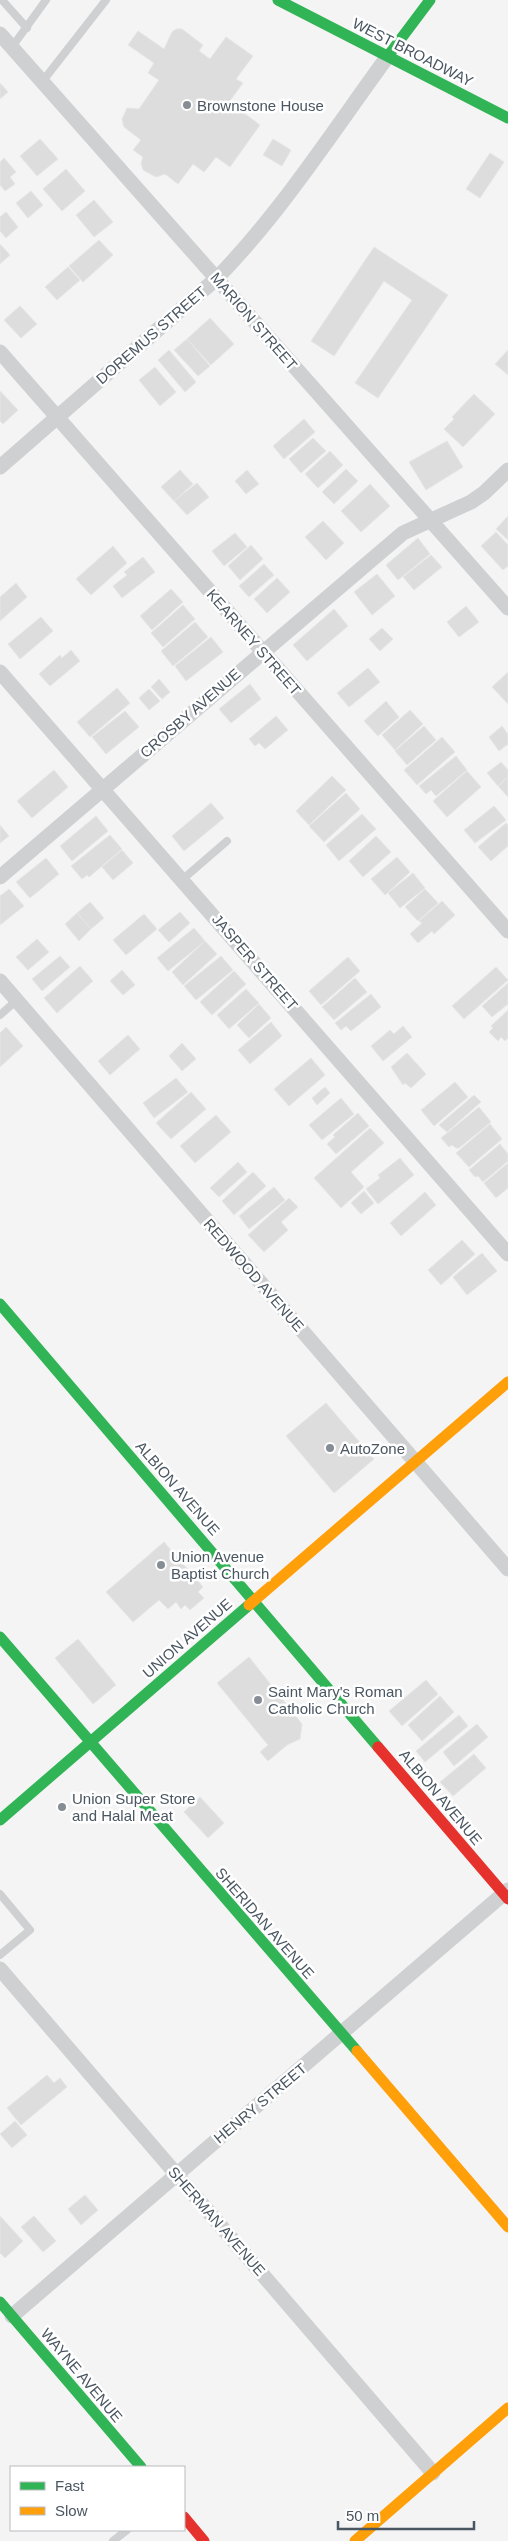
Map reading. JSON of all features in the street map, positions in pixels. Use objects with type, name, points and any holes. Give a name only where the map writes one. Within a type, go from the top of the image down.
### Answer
[{"type":"street","name":"WEST BROADWAY","points":[[278,0],[508,118]]},
{"type":"street","points":[[388,56],[430,0]]},
{"type":"street","name":"MARION STREET","points":[[0,34],[217,278],[281,353],[431,518],[508,608]]},
{"type":"street","name":"DOREMUS STREET","points":[[0,467],[217,278],[260,230],[388,56]]},
{"type":"street","name":"KEARNEY STREET","points":[[0,352],[508,931]]},
{"type":"street","name":"CROSBY AVENUE","points":[[0,876],[262,651],[403,533],[431,518],[471,502],[484,493],[508,470]]},
{"type":"street","name":"JASPER STREET","points":[[0,672],[183,879],[508,1254]]},
{"type":"street","name":"REDWOOD AVENUE","points":[[0,981],[508,1568]]},
{"type":"street","name":"ALBION AVENUE","points":[[0,1304],[506,1895]]},
{"type":"street","name":"UNION AVENUE","points":[[0,1820],[508,1382]]},
{"type":"street","name":"SHERIDAN AVENUE","points":[[0,1637],[508,2227]]},
{"type":"street","name":"HENRY STREET","points":[[12,2316],[176,2174],[506,1895]]},
{"type":"street","name":"SHERMAN AVENUE","points":[[0,1969],[434,2473]]},
{"type":"street","name":"WAYNE AVENUE","points":[[0,2302],[140,2466]]},
{"type":"street","points":[[355,2541],[508,2408]]},
{"type":"street","points":[[185,2518],[204,2541]]},
{"type":"lane","points":[[2,0],[27,28]]},
{"type":"lane","points":[[12,47],[46,0]]},
{"type":"lane","points":[[42,82],[106,0]]},
{"type":"lane","points":[[183,879],[227,841]]},
{"type":"lane","points":[[0,1015],[17,1000]]},
{"type":"lane","points":[[0,1894],[30,1930],[0,1955]]},
{"type":"lane","points":[[113,2541],[126,2531]]},
{"type":"building","name":"Brownstone House","points":[[176,29],[182,29],[203,45],[199,51],[210,59],[226,37],[253,56],[236,79],[243,83],[229,102],[260,125],[230,167],[216,157],[204,172],[193,164],[178,184],[165,174],[156,177],[143,170],[141,163],[143,157],[133,150],[141,140],[124,127],[122,119],[127,108],[139,109],[159,80],[148,73],[154,63],[128,45],[138,31],[164,49],[172,32]]},
{"type":"building","points":[[0,83],[8,92],[0,99]]},
{"type":"building","points":[[40,139],[58,159],[37,176],[20,156]]},
{"type":"building","points":[[273,139],[291,150],[282,166],[263,155]]},
{"type":"building","points":[[490,153],[504,162],[480,198],[466,189]]},
{"type":"building","points":[[4,158],[16,172],[10,177],[15,184],[5,191],[0,185],[0,162]]},
{"type":"building","points":[[66,169],[85,191],[62,211],[43,189]]},
{"type":"building","points":[[31,191],[43,205],[28,218],[16,203]]},
{"type":"building","points":[[94,200],[113,222],[94,237],[76,215]]},
{"type":"building","points":[[6,212],[18,227],[6,238],[0,231],[0,217]]},
{"type":"building","points":[[99,240],[113,255],[83,282],[69,266]]},
{"type":"building","points":[[0,244],[10,255],[0,264]]},
{"type":"building","points":[[374,247],[448,295],[378,398],[355,383],[412,300],[384,281],[334,356],[311,341]]},
{"type":"building","points":[[68,267],[80,280],[57,300],[45,287]]},
{"type":"building","points":[[20,306],[37,324],[21,338],[4,320]]},
{"type":"building","points":[[210,318],[234,344],[211,365],[187,339]]},
{"type":"building","points":[[187,339],[210,366],[198,376],[174,350]]},
{"type":"building","points":[[169,350],[196,382],[185,392],[158,360]]},
{"type":"building","points":[[508,350],[508,375],[495,364]]},
{"type":"building","points":[[155,367],[176,392],[160,406],[139,380]]},
{"type":"building","points":[[0,391],[18,410],[3,424],[0,421]]},
{"type":"building","points":[[474,394],[495,414],[463,447],[444,429],[454,419],[452,417]]},
{"type":"building","points":[[304,419],[315,432],[284,459],[273,446]]},
{"type":"building","points":[[313,438],[326,451],[301,473],[289,459]]},
{"type":"building","points":[[447,441],[463,467],[426,490],[409,462]]},
{"type":"building","points":[[330,451],[343,465],[318,488],[305,474]]},
{"type":"building","points":[[346,469],[358,481],[334,504],[322,492]]},
{"type":"building","points":[[180,470],[193,484],[174,501],[161,487]]},
{"type":"building","points":[[247,470],[259,484],[246,494],[235,481]]},
{"type":"building","points":[[197,483],[209,497],[187,515],[174,501]]},
{"type":"building","points":[[370,484],[390,506],[361,532],[341,511]]},
{"type":"building","points":[[508,516],[508,540],[496,529]]},
{"type":"building","points":[[323,521],[344,543],[326,560],[305,537]]},
{"type":"building","points":[[496,532],[508,545],[508,566],[503,570],[481,546]]},
{"type":"building","points":[[235,533],[247,547],[224,566],[212,551]]},
{"type":"building","points":[[418,538],[430,554],[398,580],[386,565]]},
{"type":"building","points":[[251,545],[263,559],[240,580],[228,566]]},
{"type":"building","points":[[113,546],[127,563],[91,595],[76,579]]},
{"type":"building","points":[[431,555],[442,567],[414,590],[403,577]]},
{"type":"building","points":[[143,557],[155,572],[122,598],[113,586],[127,575],[124,572]]},
{"type":"building","points":[[264,564],[274,575],[249,597],[239,586]]},
{"type":"building","points":[[377,574],[395,596],[372,615],[354,592]]},
{"type":"building","points":[[277,578],[290,592],[267,613],[254,599]]},
{"type":"building","points":[[16,583],[27,597],[0,621],[0,597]]},
{"type":"building","points":[[171,589],[183,602],[152,630],[140,616]]},
{"type":"building","points":[[183,605],[195,619],[163,647],[151,633]]},
{"type":"building","points":[[466,606],[479,622],[459,637],[447,622]]},
{"type":"building","points":[[334,609],[348,626],[307,661],[293,645]]},
{"type":"building","points":[[41,617],[53,631],[20,659],[8,644]]},
{"type":"building","points":[[195,622],[208,637],[173,666],[161,651]]},
{"type":"building","points":[[382,628],[393,639],[380,651],[369,639]]},
{"type":"building","points":[[211,637],[223,652],[186,681],[175,666]]},
{"type":"building","points":[[71,650],[80,661],[50,686],[39,674],[60,655],[62,658]]},
{"type":"building","points":[[368,668],[380,682],[349,707],[337,693]]},
{"type":"building","points":[[508,672],[508,704],[492,687]]},
{"type":"building","points":[[159,679],[170,692],[162,699],[151,687]]},
{"type":"building","points":[[250,684],[261,699],[231,723],[219,709]]},
{"type":"building","points":[[117,688],[130,703],[90,737],[77,722]]},
{"type":"building","points":[[149,689],[160,701],[149,710],[139,698]]},
{"type":"building","points":[[386,701],[399,717],[378,736],[364,721]]},
{"type":"building","points":[[410,710],[423,724],[395,750],[382,735]]},
{"type":"building","points":[[125,711],[139,727],[106,754],[92,737]]},
{"type":"building","points":[[276,716],[288,730],[265,749],[259,743],[255,746],[249,739]]},
{"type":"building","points":[[424,726],[436,740],[407,765],[395,751]]},
{"type":"building","points":[[502,726],[508,734],[508,744],[499,751],[489,737]]},
{"type":"building","points":[[442,737],[455,752],[417,785],[404,770]]},
{"type":"building","points":[[456,756],[467,770],[436,796],[431,790],[426,794],[419,786]]},
{"type":"building","points":[[501,762],[508,770],[508,777],[498,786],[487,773]]},
{"type":"building","points":[[54,770],[68,787],[32,818],[17,801]]},
{"type":"building","points":[[467,771],[481,787],[447,817],[433,801]]},
{"type":"building","points":[[332,776],[346,790],[309,825],[296,811]]},
{"type":"building","points":[[508,777],[508,797],[498,786]]},
{"type":"building","points":[[346,793],[360,809],[324,842],[309,826]]},
{"type":"building","points":[[211,803],[224,818],[184,851],[172,836]]},
{"type":"building","points":[[494,806],[506,820],[475,843],[464,830]]},
{"type":"building","points":[[362,814],[376,829],[339,861],[326,845]]},
{"type":"building","points":[[96,816],[108,831],[72,861],[60,846]]},
{"type":"building","points":[[506,823],[508,825],[508,846],[491,861],[478,847]]},
{"type":"building","points":[[0,825],[9,836],[0,843]]},
{"type":"building","points":[[110,835],[122,849],[89,877],[87,875],[82,879],[71,866]]},
{"type":"building","points":[[376,836],[391,852],[363,877],[349,861]]},
{"type":"building","points":[[122,850],[133,863],[113,880],[102,867]]},
{"type":"building","points":[[397,857],[410,872],[385,895],[371,879]]},
{"type":"building","points":[[46,858],[59,874],[30,898],[16,882]]},
{"type":"building","points":[[413,873],[425,888],[400,908],[388,893]]},
{"type":"building","points":[[9,889],[24,906],[0,925],[0,896]]},
{"type":"building","points":[[425,889],[438,903],[418,921],[405,907]]},
{"type":"building","points":[[442,901],[455,915],[434,934],[432,931],[418,943],[410,934],[422,923],[419,921]]},
{"type":"building","points":[[90,902],[104,918],[91,929],[77,913]]},
{"type":"building","points":[[180,912],[190,923],[169,942],[158,930]]},
{"type":"building","points":[[77,913],[91,929],[79,941],[65,924]]},
{"type":"building","points":[[144,914],[157,929],[126,955],[113,940]]},
{"type":"building","points":[[194,928],[205,941],[168,971],[157,958]]},
{"type":"building","points":[[37,939],[49,952],[28,970],[16,957]]},
{"type":"building","points":[[205,941],[217,954],[183,985],[172,972]]},
{"type":"building","points":[[60,956],[70,967],[42,991],[32,979]]},
{"type":"building","points":[[221,956],[233,970],[196,1000],[184,986]]},
{"type":"building","points":[[348,957],[360,971],[321,1005],[309,991]]},
{"type":"building","points":[[80,966],[93,981],[57,1013],[44,998]]},
{"type":"building","points":[[496,967],[508,980],[464,1019],[452,1006]]},
{"type":"building","points":[[122,970],[135,985],[123,995],[110,981]]},
{"type":"building","points":[[234,971],[246,984],[212,1015],[200,1002]]},
{"type":"building","points":[[355,978],[367,992],[334,1020],[322,1007]]},
{"type":"building","points":[[508,983],[508,1004],[492,1017],[482,1006]]},
{"type":"building","points":[[246,989],[259,1003],[229,1029],[217,1015]]},
{"type":"building","points":[[371,994],[381,1007],[351,1031],[346,1026],[341,1030],[335,1023]]},
{"type":"building","points":[[259,1004],[271,1018],[249,1038],[237,1025]]},
{"type":"building","points":[[508,1010],[508,1038],[505,1041],[501,1037],[498,1041],[489,1032],[493,1028],[491,1026]]},
{"type":"building","points":[[271,1022],[282,1036],[250,1064],[238,1050]]},
{"type":"building","points":[[403,1026],[412,1037],[383,1061],[371,1046],[390,1030],[394,1034]]},
{"type":"building","points":[[6,1027],[23,1046],[0,1067],[0,1033]]},
{"type":"building","points":[[128,1035],[140,1049],[110,1075],[98,1061]]},
{"type":"building","points":[[182,1043],[196,1059],[182,1071],[169,1056]]},
{"type":"building","points":[[407,1053],[426,1074],[411,1088],[405,1083],[403,1085],[391,1067]]},
{"type":"building","points":[[311,1058],[325,1075],[289,1106],[274,1089]]},
{"type":"building","points":[[176,1078],[188,1092],[154,1118],[143,1103]]},
{"type":"building","points":[[455,1082],[468,1097],[434,1126],[421,1110]]},
{"type":"building","points":[[325,1087],[330,1093],[317,1105],[312,1098]]},
{"type":"building","points":[[191,1092],[206,1109],[171,1139],[156,1123]]},
{"type":"building","points":[[474,1095],[481,1102],[447,1132],[439,1125]]},
{"type":"building","points":[[341,1098],[354,1114],[322,1140],[309,1125]]},
{"type":"building","points":[[479,1107],[491,1122],[459,1148],[452,1145],[449,1147],[441,1138]]},
{"type":"building","points":[[358,1113],[369,1126],[336,1154],[327,1144],[335,1137],[333,1135]]},
{"type":"building","points":[[216,1115],[231,1132],[195,1163],[180,1146]]},
{"type":"building","points":[[490,1124],[502,1139],[469,1167],[456,1153]]},
{"type":"building","points":[[370,1128],[384,1143],[351,1172],[364,1187],[341,1208],[314,1178]]},
{"type":"building","points":[[500,1144],[508,1154],[508,1161],[483,1182],[469,1170]]},
{"type":"building","points":[[400,1158],[414,1175],[378,1204],[366,1189],[380,1178],[378,1175]]},
{"type":"building","points":[[238,1162],[247,1172],[219,1197],[210,1188]]},
{"type":"building","points":[[508,1163],[508,1188],[496,1198],[484,1183]]},
{"type":"building","points":[[253,1172],[266,1186],[234,1215],[222,1201]]},
{"type":"building","points":[[274,1187],[285,1200],[249,1229],[239,1216]]},
{"type":"building","points":[[364,1191],[374,1203],[361,1214],[351,1203]]},
{"type":"building","points":[[425,1192],[436,1205],[401,1236],[390,1223]]},
{"type":"building","points":[[289,1198],[298,1207],[281,1222],[288,1230],[264,1252],[248,1235]]},
{"type":"building","points":[[462,1240],[475,1254],[441,1285],[428,1270]]},
{"type":"building","points":[[482,1253],[497,1271],[467,1295],[453,1277]]},
{"type":"building","name":"AutoZone","points":[[326,1403],[374,1459],[334,1493],[286,1436]]},
{"type":"building","name":"Union Avenue Baptist Church","points":[[164,1542],[203,1587],[198,1592],[204,1598],[190,1610],[185,1605],[181,1609],[176,1602],[168,1609],[159,1600],[133,1622],[106,1592]]},
{"type":"building","points":[[78,1639],[116,1685],[93,1704],[55,1658]]},
{"type":"building","name":"Saint Mary's Roman Catholic Church","points":[[249,1657],[302,1724],[300,1739],[287,1745],[268,1761],[260,1752],[268,1745],[217,1683]]},
{"type":"building","points":[[426,1680],[438,1694],[402,1726],[389,1711]]},
{"type":"building","points":[[440,1696],[454,1712],[422,1741],[408,1725]]},
{"type":"building","points":[[459,1715],[468,1726],[425,1762],[416,1751]]},
{"type":"building","points":[[477,1724],[488,1737],[454,1766],[443,1752]]},
{"type":"building","points":[[474,1754],[486,1768],[453,1796],[440,1782]]},
{"type":"building","points":[[200,1797],[224,1823],[208,1838],[184,1812]]},
{"type":"building","points":[[47,2075],[54,2083],[60,2078],[67,2087],[21,2125],[7,2108]]},
{"type":"building","points":[[15,2121],[27,2135],[12,2148],[0,2134]]},
{"type":"building","points":[[85,2195],[98,2210],[81,2225],[68,2209]]},
{"type":"building","points":[[0,2216],[23,2241],[5,2258],[0,2253]]},
{"type":"building","points":[[34,2216],[56,2241],[43,2252],[21,2227]]},
{"type":"traffic: fast","points":[[278,0],[508,118]]},
{"type":"traffic: fast","points":[[388,56],[430,0]]},
{"type":"traffic: fast","points":[[0,1304],[378,1747]]},
{"type":"traffic: fast","points":[[0,1820],[249,1605]]},
{"type":"traffic: fast","points":[[0,1637],[357,2051]]},
{"type":"traffic: fast","points":[[0,2302],[140,2466]]},
{"type":"traffic: slow","points":[[249,1605],[508,1382]]},
{"type":"traffic: slow","points":[[357,2051],[508,2227]]},
{"type":"traffic: slow","points":[[355,2541],[508,2408]]},
{"type":"traffic: jam","points":[[378,1747],[508,1899]]},
{"type":"traffic: jam","points":[[185,2518],[204,2541]]},
{"type":"place","name":"Brownstone House","points":[[187,105]]},
{"type":"place","name":"AutoZone","points":[[330,1448]]},
{"type":"place","name":"Union Avenue Baptist Church","points":[[161,1565]]},
{"type":"place","name":"Saint Mary's Roman Catholic Church","points":[[258,1700]]},
{"type":"place","name":"Union Super Store and Halal Meat","points":[[62,1807]]}]
